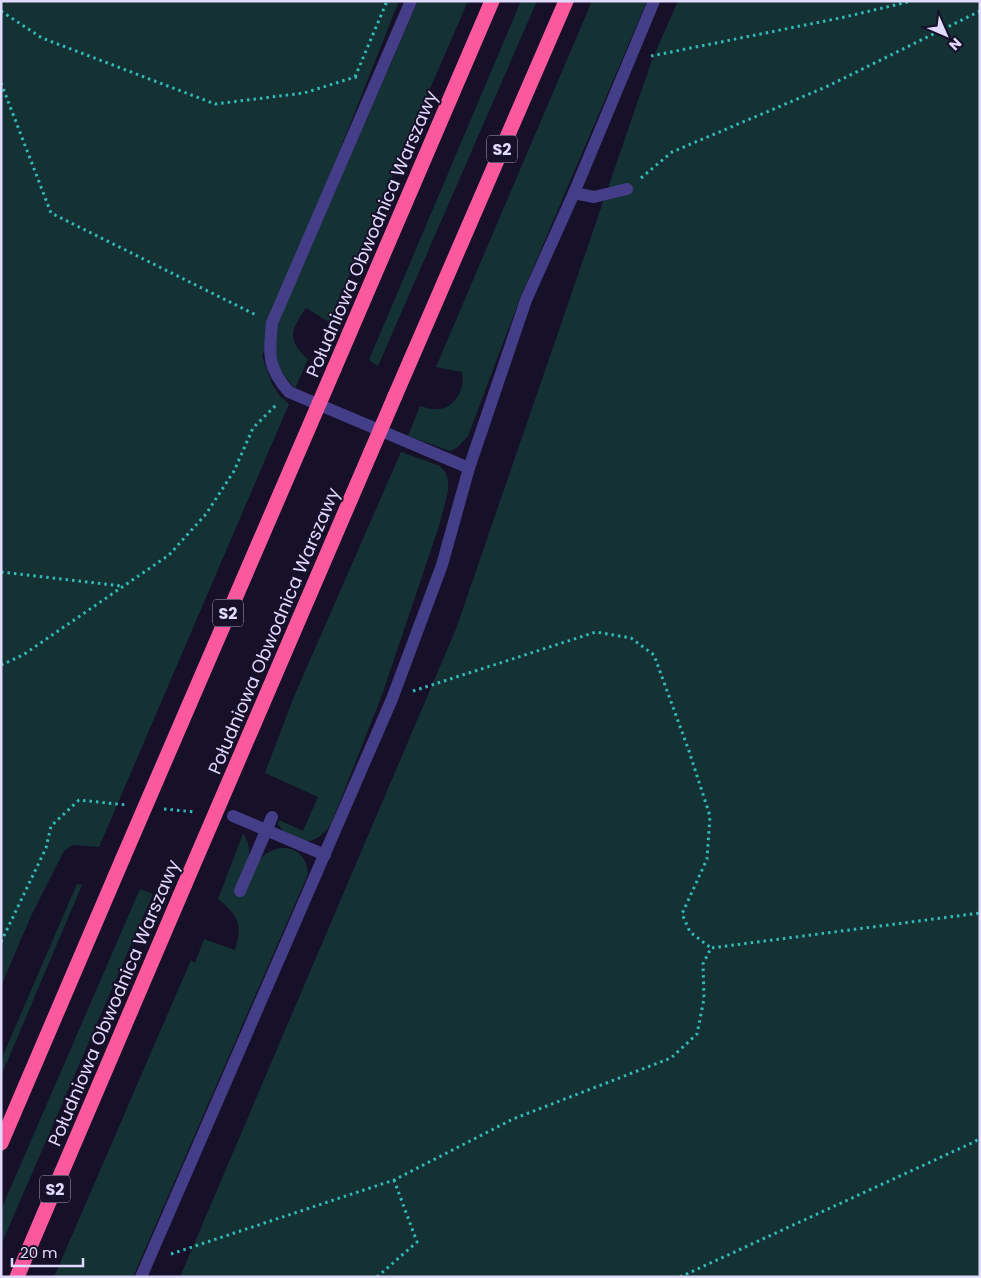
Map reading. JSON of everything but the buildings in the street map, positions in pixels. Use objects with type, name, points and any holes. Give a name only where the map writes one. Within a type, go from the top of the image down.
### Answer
[{"type":"highway","name":"Południowa Obwodnica Warszawy","points":[[1,1143],[492,1]]},
{"type":"highway","name":"Południowa Obwodnica Warszawy","points":[[17,1277],[566,1]]},
{"type":"street","points":[[411,1],[272,323],[270,351],[272,368],[279,381],[289,392],[469,468]]},
{"type":"street","points":[[141,1277],[392,699],[442,565],[469,468],[526,300],[574,193],[654,1]]},
{"type":"street","points":[[574,193],[594,197],[627,189]]},
{"type":"street","points":[[233,816],[325,855]]},
{"type":"street","points":[[240,891],[272,817]]},
{"type":"path","points":[[355,77],[387,1]]},
{"type":"path","points":[[630,60],[845,17],[912,1]]},
{"type":"path","points":[[627,189],[672,152],[828,86],[980,10]]},
{"type":"path","points":[[1,11],[42,38],[215,104],[304,93],[355,77],[375,88]]},
{"type":"path","points":[[1,82],[51,213],[272,323]]},
{"type":"path","points":[[1,665],[23,655],[169,555],[206,514],[234,471],[253,428],[289,392]]},
{"type":"path","points":[[1,572],[124,587]]},
{"type":"path","points":[[392,699],[596,632],[631,638],[654,655],[689,751],[710,816],[707,859],[682,914],[690,932],[711,948],[980,913]]},
{"type":"path","points":[[1,942],[46,848],[51,826],[79,800],[127,805]]},
{"type":"path","points":[[156,808],[233,816]]},
{"type":"path","points":[[147,1262],[394,1180],[513,1119],[671,1058],[697,1034],[704,999],[703,964],[711,948]]},
{"type":"path","points":[[680,1277],[980,1138]]},
{"type":"path","points":[[377,1277],[418,1242],[394,1180]]},
{"type":"green space","points":[[1,1],[399,1],[279,303],[262,356],[272,384],[280,396],[289,404],[99,847],[73,845],[64,851],[31,916],[1,986]]},
{"type":"green space","points":[[418,1],[468,1],[329,322],[306,308],[294,328],[293,334],[296,346],[308,359],[295,389],[277,366],[275,334],[281,315]]},
{"type":"green space","points":[[521,1],[537,1],[378,366],[369,360]]},
{"type":"green space","points":[[592,1],[647,1],[519,301],[468,436],[458,447],[450,451],[408,436],[420,406],[430,409],[446,407],[455,400],[461,390],[462,372],[436,367]]},
{"type":"green space","points":[[678,1],[980,1],[980,1277],[180,1277],[456,629],[652,60]]},
{"type":"green space","points":[[401,452],[440,466],[446,473],[448,491],[439,526],[382,695],[331,824],[325,832],[312,840],[297,841],[284,832],[278,824],[279,820],[303,831],[318,797],[265,773],[293,699]]},
{"type":"green space","points":[[243,834],[247,840],[248,860],[258,861],[273,850],[289,848],[302,856],[308,874],[133,1277],[54,1277],[191,960],[195,963],[204,939],[235,950],[239,933],[237,921],[230,910],[218,899]]},
{"type":"green space","points":[[77,884],[82,885],[1,1076],[1,1060]]},
{"type":"green space","points":[[140,889],[153,894],[1,1245],[1,1210]]}]
